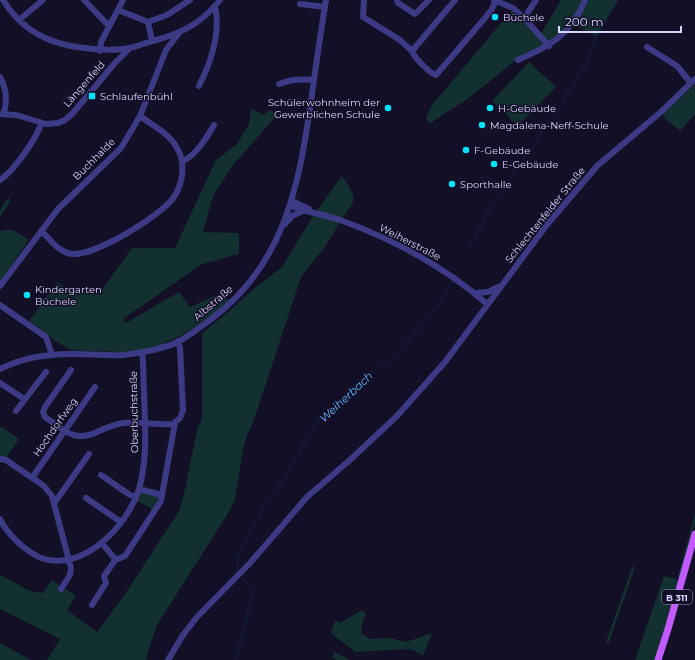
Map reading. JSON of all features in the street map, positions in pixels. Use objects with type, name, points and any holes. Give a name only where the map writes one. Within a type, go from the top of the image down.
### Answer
[{"type":"main road","name":"B 311","points":[[658,660],[695,534]]},
{"type":"street","points":[[3,0],[19,20],[36,34],[52,42],[71,47],[100,50],[130,48],[179,33],[204,18],[216,2]]},
{"type":"street","points":[[19,20],[43,0]]},
{"type":"street","points":[[84,0],[109,26]]},
{"type":"street","points":[[100,50],[101,42],[123,0]]},
{"type":"street","points":[[118,10],[148,22],[167,15],[190,0]]},
{"type":"street","name":"Albstraße","points":[[1,366],[52,354],[122,355],[164,347],[178,341],[200,328],[220,313],[241,293],[267,258],[283,227],[291,203],[298,176],[326,0]]},
{"type":"street","points":[[364,0],[363,17],[400,40],[412,51],[414,56],[431,73],[436,75],[485,18],[492,9],[495,0],[513,8],[549,46]]},
{"type":"street","points":[[397,0],[415,14],[429,0]]},
{"type":"street","points":[[412,51],[455,0]]},
{"type":"street","points":[[524,18],[536,0]]},
{"type":"street","points":[[518,60],[549,46],[562,36],[574,22],[585,0]]},
{"type":"street","points":[[199,86],[211,59],[215,40],[216,2]]},
{"type":"street","points":[[300,4],[325,7]]},
{"type":"street","points":[[204,18],[216,22]]},
{"type":"street","points":[[148,22],[155,40],[163,45],[166,50]]},
{"type":"street","name":"Buchhalde","points":[[0,286],[41,231],[71,196],[121,148],[140,116],[166,50],[179,33]]},
{"type":"street","points":[[647,47],[677,66],[693,81]]},
{"type":"street","name":"Längenfeld","points":[[2,114],[16,116],[41,124],[58,123],[65,120],[73,113],[114,64],[130,48]]},
{"type":"street","name":"Längenfeld","points":[[110,50],[113,53],[114,64]]},
{"type":"street","points":[[0,77],[6,91],[7,99],[2,114]]},
{"type":"street","points":[[279,84],[300,79],[314,80]]},
{"type":"street","name":"Schlechtenfelder Straße","points":[[168,660],[182,635],[197,617],[251,562],[307,497],[397,416],[419,392],[445,362],[546,226],[597,166],[662,111],[693,81]]},
{"type":"street","points":[[41,231],[61,250],[72,254],[84,252],[118,239],[144,222],[172,199],[180,186],[182,177],[182,161],[177,148],[160,130],[140,116]]},
{"type":"street","points":[[0,180],[10,172],[17,163],[41,124]]},
{"type":"street","points":[[182,161],[189,158],[201,145],[214,125]]},
{"type":"street","name":"Weiherstraße","points":[[291,203],[305,210],[342,221],[395,244],[444,271],[487,304]]},
{"type":"street","name":"Weiherstraße","points":[[291,203],[298,203],[315,213]]},
{"type":"street","points":[[283,227],[292,216],[305,210]]},
{"type":"street","points":[[475,294],[488,292],[502,285]]},
{"type":"street","points":[[0,305],[43,334],[48,340],[52,354]]},
{"type":"street","points":[[92,605],[106,583],[104,576],[116,559],[125,556],[161,501],[175,423],[182,416],[183,410],[180,348],[178,341]]},
{"type":"street","name":"Oberbuchstraße","points":[[0,519],[5,529],[12,537],[40,558],[52,560],[69,559],[82,555],[102,543],[112,534],[130,510],[136,497],[139,489],[145,455],[142,352]]},
{"type":"street","points":[[71,370],[43,412],[45,416],[75,436],[80,437],[93,434],[118,424],[175,423]]},
{"type":"street","points":[[16,411],[46,372]]},
{"type":"street","points":[[0,383],[24,399]]},
{"type":"street","name":"Hochdorfweg","points":[[32,478],[95,387]]},
{"type":"street","points":[[55,502],[89,454]]},
{"type":"street","points":[[0,459],[6,460],[47,488],[55,502],[71,568],[70,575],[62,589]]},
{"type":"street","points":[[101,475],[130,495],[136,497]]},
{"type":"street","points":[[139,489],[162,495]]},
{"type":"street","points":[[86,498],[121,522]]},
{"type":"street","points":[[102,543],[116,559]]},
{"type":"green space","points":[[561,0],[583,0],[572,21],[561,35],[516,60],[469,98],[429,124],[426,118],[432,105],[513,9],[539,37]]},
{"type":"green space","points":[[587,0],[618,0],[596,36],[575,25]]},
{"type":"green space","points":[[529,62],[556,87],[518,126],[492,101]]},
{"type":"green space","points":[[695,84],[695,114],[680,131],[663,117],[664,113]]},
{"type":"green space","points":[[251,109],[264,115],[269,110],[278,114],[233,165],[213,196],[203,232],[239,233],[239,254],[202,264],[123,319],[126,323],[179,292],[190,307],[219,294],[230,301],[206,320],[180,336],[152,348],[137,351],[76,351],[59,343],[29,321],[57,282],[74,293],[79,288],[103,288],[132,248],[175,248],[216,160],[237,144],[249,124]]},
{"type":"green space","points":[[342,176],[352,192],[353,202],[324,248],[301,277],[243,450],[237,489],[232,507],[157,625],[146,660],[47,660],[60,639],[0,609],[0,575],[30,591],[43,593],[52,580],[76,596],[67,610],[97,632],[125,594],[179,511],[197,430],[202,419],[202,333],[282,267],[315,213]]},
{"type":"green space","points":[[8,198],[11,200],[0,217],[0,210]]},
{"type":"green space","points":[[2,230],[13,230],[29,240],[0,282],[0,232]]},
{"type":"green space","points":[[0,426],[19,439],[6,458],[0,456]]},
{"type":"green space","points":[[141,492],[158,495],[159,498],[152,509],[138,501]]},
{"type":"green space","points":[[695,514],[695,523],[681,577],[677,579]]},
{"type":"green space","points":[[635,562],[633,573],[608,645],[606,642]]},
{"type":"green space","points":[[664,576],[677,579],[679,581],[655,660],[635,660]]},
{"type":"green space","points":[[362,610],[366,614],[362,624],[361,633],[370,639],[390,638],[406,642],[432,633],[423,656],[411,649],[355,652],[331,633],[335,620],[340,623]]},
{"type":"green space","points":[[0,643],[31,660],[0,660]]},
{"type":"green space","points":[[335,652],[350,660],[337,660],[332,657]]},
{"type":"waterway","name":"Weiherbach","points":[[468,250],[492,205],[518,166],[534,146],[545,124],[558,111],[567,93],[583,70],[597,36],[618,0]]},
{"type":"waterway","name":"Weiherbach","points":[[238,570],[237,564],[239,554],[264,507],[278,488],[318,421],[369,374],[393,358],[439,305],[452,281]]},
{"type":"waterway","name":"Weiherbach","points":[[236,660],[253,591],[243,577]]},
{"type":"place","name":"Büchele","points":[[495,17]]},
{"type":"place","name":"Schlaufenbühl","points":[[92,96]]},
{"type":"place","name":"Schülerwohnheim der Gewerblichen Schule","points":[[388,108]]},
{"type":"place","name":"H-Gebäude","points":[[490,108]]},
{"type":"place","name":"Magdalena-Neff-Schule","points":[[482,125]]},
{"type":"place","name":"F-Gebäude","points":[[466,150]]},
{"type":"place","name":"E-Gebäude","points":[[494,164]]},
{"type":"place","name":"Sporthalle","points":[[452,184]]},
{"type":"place","name":"Kindergarten Büchele","points":[[27,295]]}]
